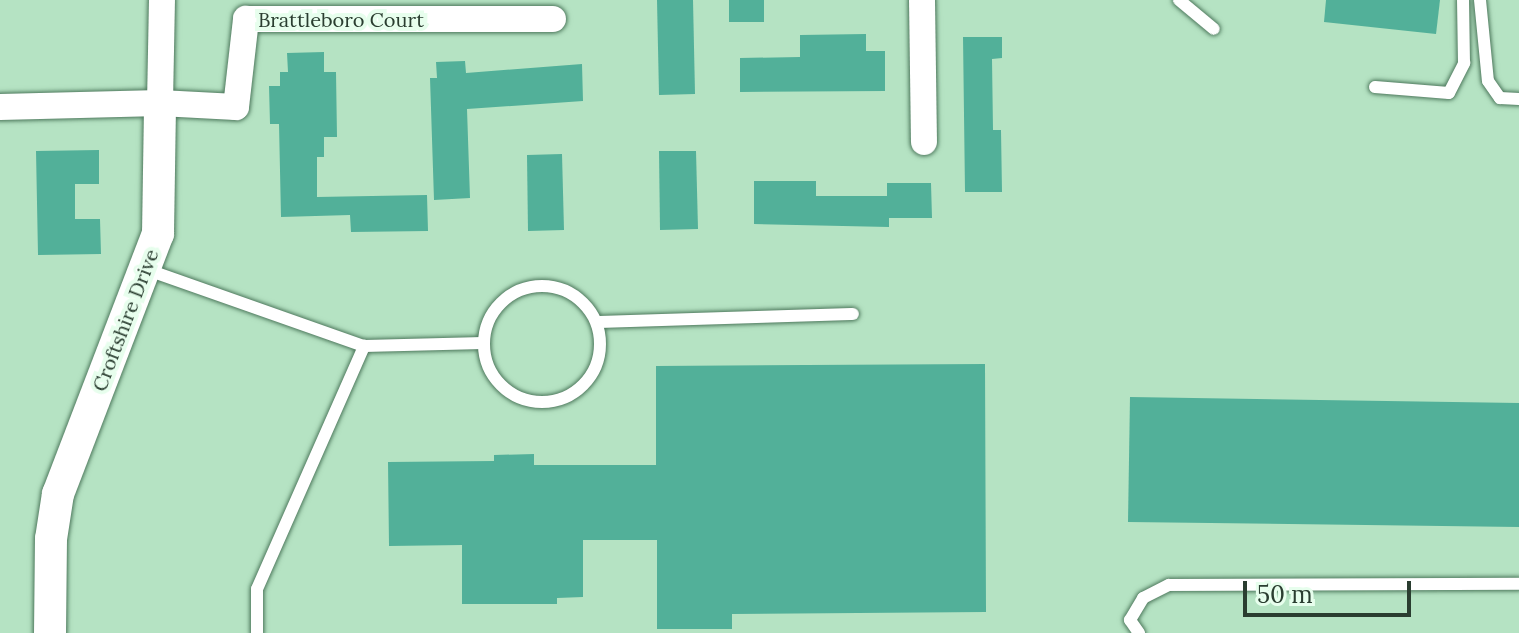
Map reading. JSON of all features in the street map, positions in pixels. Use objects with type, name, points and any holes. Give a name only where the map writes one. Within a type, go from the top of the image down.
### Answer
[{"type":"street","name":"Croftshire Drive","points":[[50,633],[51,539],[62,481],[148,270],[162,195],[162,0]]},
{"type":"street","points":[[922,0],[924,142]]},
{"type":"street","name":"Brattleboro Court","points":[[160,103],[236,107],[246,19],[553,19]]},
{"type":"street","points":[[0,107],[160,103]]},
{"type":"lane","points":[[1179,0],[1214,29]]},
{"type":"lane","points":[[1375,87],[1449,93],[1464,63],[1463,0]]},
{"type":"lane","points":[[1480,0],[1488,81],[1500,98],[1519,99]]},
{"type":"lane","points":[[148,270],[364,346],[483,343]]},
{"type":"lane","points":[[532,286],[571,292],[597,322],[601,340],[592,376],[562,399],[544,403],[525,400],[501,385],[486,362],[483,343],[497,306],[532,286]]},
{"type":"lane","points":[[597,322],[853,314]]},
{"type":"lane","points":[[257,633],[257,589],[364,346]]},
{"type":"lane","points":[[1139,633],[1130,620],[1143,598],[1169,585],[1519,584]]},
{"type":"building","points":[[657,0],[693,0],[695,94],[659,95]]},
{"type":"building","points":[[729,0],[764,0],[764,22],[729,22]]},
{"type":"building","points":[[1326,0],[1440,0],[1436,34],[1324,22]]},
{"type":"building","points":[[866,34],[866,51],[885,51],[885,91],[740,92],[740,58],[800,57],[800,35]]},
{"type":"building","points":[[963,37],[1002,37],[1002,58],[992,59],[993,130],[1001,130],[1002,192],[965,192]]},
{"type":"building","points":[[324,52],[324,72],[336,72],[337,137],[324,137],[324,157],[317,157],[317,197],[427,195],[428,231],[351,232],[350,215],[281,217],[279,124],[270,124],[269,86],[280,86],[280,72],[288,72],[287,53]]},
{"type":"building","points":[[465,61],[466,73],[582,64],[583,101],[467,109],[470,198],[434,200],[430,78],[437,78],[436,62]]},
{"type":"building","points":[[99,150],[99,184],[75,184],[75,219],[100,219],[101,254],[38,255],[36,151]]},
{"type":"building","points":[[659,151],[696,151],[698,229],[660,230]]},
{"type":"building","points":[[562,154],[564,230],[528,231],[527,155]]},
{"type":"building","points":[[754,181],[816,181],[816,196],[887,196],[887,183],[931,183],[932,218],[889,218],[889,227],[754,224]]},
{"type":"building","points":[[985,364],[986,612],[732,614],[732,629],[657,629],[657,540],[583,540],[583,597],[557,598],[557,604],[462,604],[462,545],[389,546],[388,462],[494,461],[494,455],[534,454],[534,465],[656,465],[656,366]]},
{"type":"building","points":[[1130,397],[1519,403],[1519,527],[1128,522]]}]
